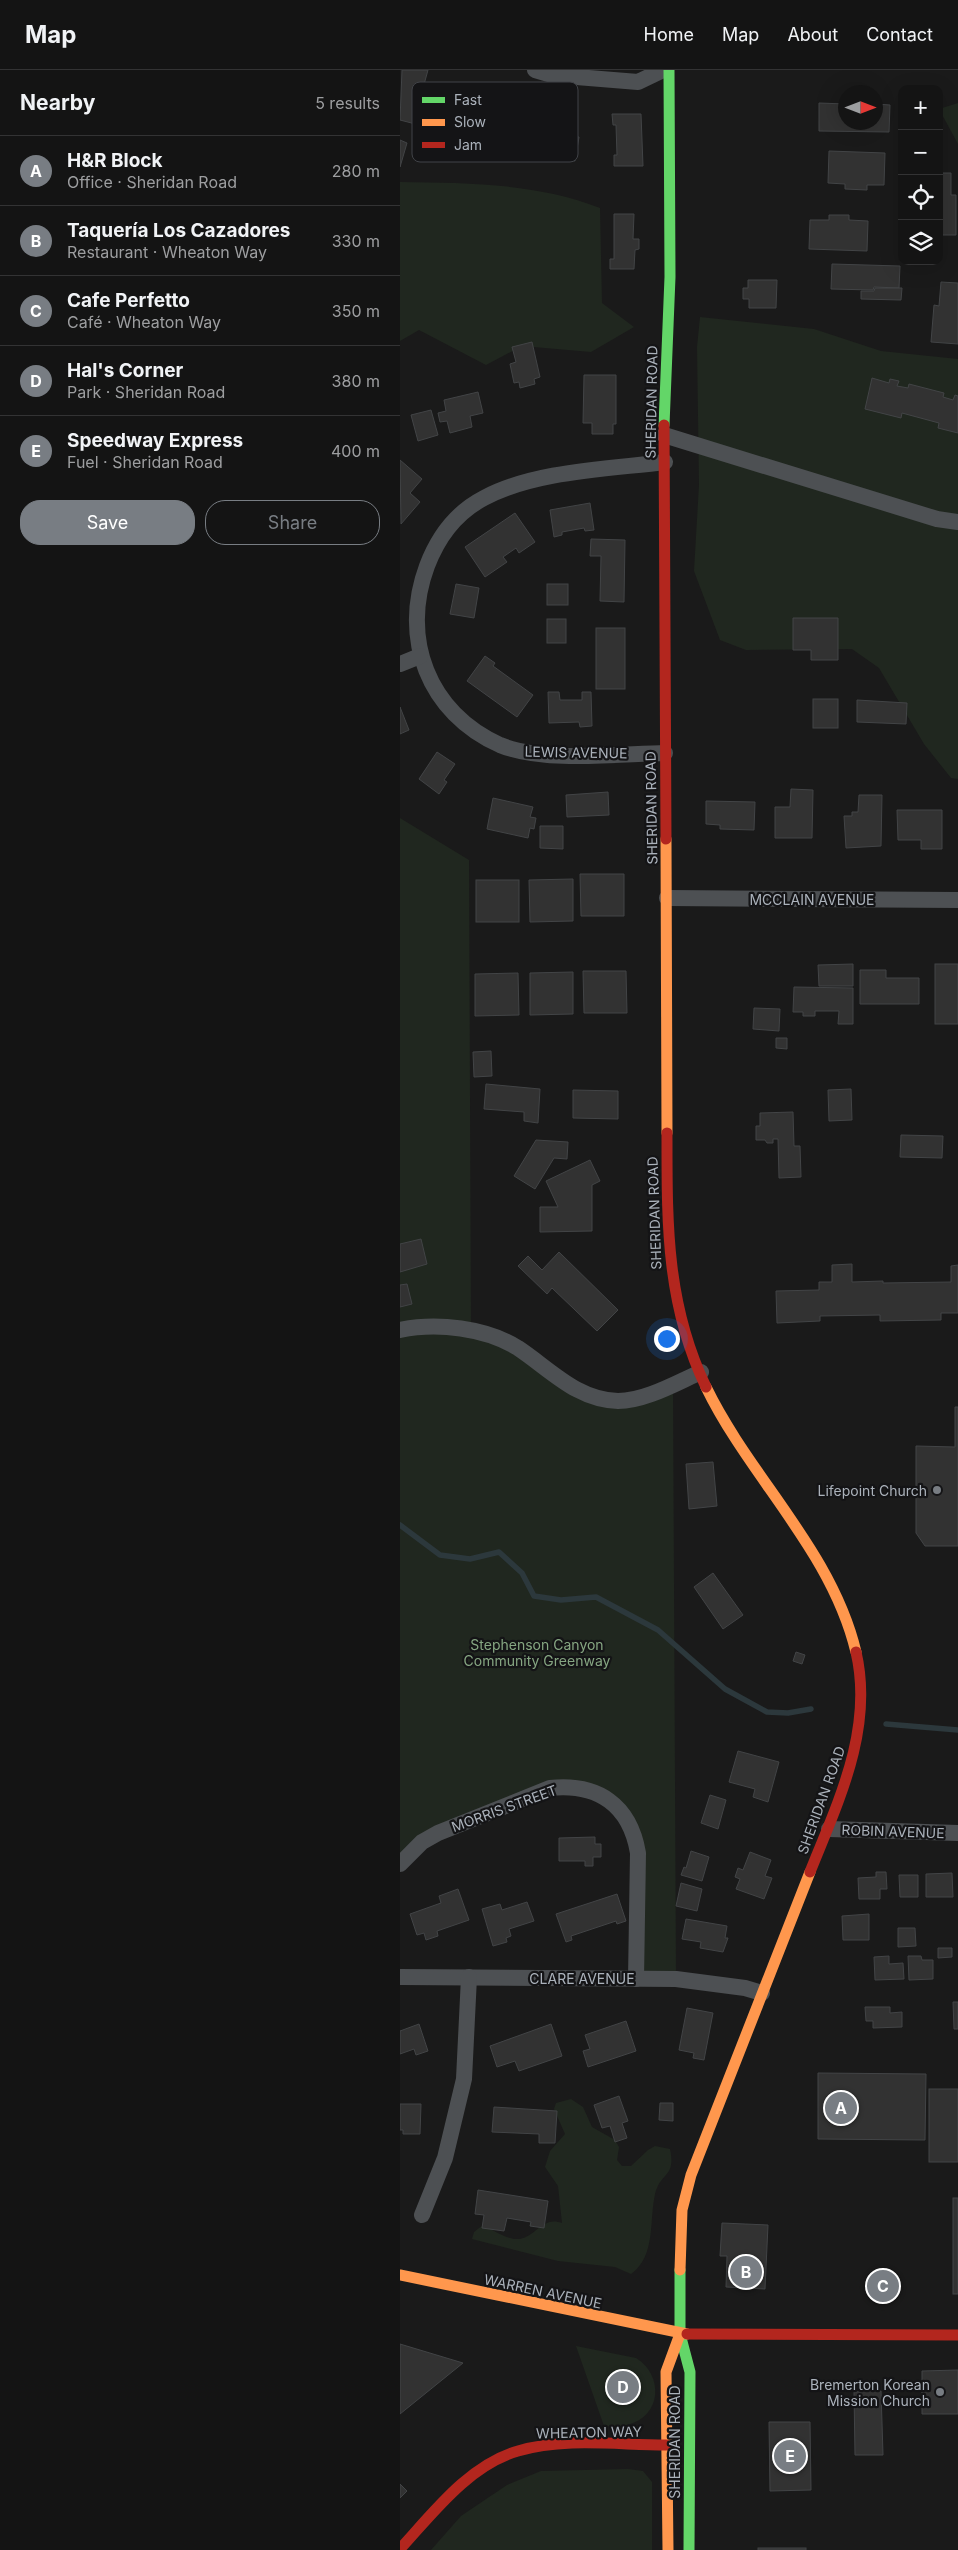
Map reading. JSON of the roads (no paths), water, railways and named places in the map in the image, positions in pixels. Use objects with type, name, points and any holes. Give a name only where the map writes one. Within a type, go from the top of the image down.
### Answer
[{"type":"main road","name":"SHERIDAN ROAD","points":[[669,70],[670,277],[664,435],[668,1246],[676,1299],[700,1372],[727,1427],[828,1577],[841,1601],[852,1634],[860,1681],[860,1726],[850,1771],[829,1829],[691,2175],[682,2210],[680,2334],[690,2372],[689,2550]]},
{"type":"main road","name":"WARREN AVENUE","points":[[400,2275],[680,2334]]},
{"type":"main road","name":"SHERIDAN ROAD","points":[[668,2550],[666,2372],[680,2334]]},
{"type":"main road","points":[[680,2334],[958,2335]]},
{"type":"main road","name":"WHEATON WAY","points":[[400,2549],[478,2472],[516,2451],[569,2445],[666,2445]]},
{"type":"street","points":[[535,70],[638,82],[663,70]]},
{"type":"street","points":[[664,435],[937,519],[958,522]]},
{"type":"street","name":"LEWIS AVENUE","points":[[665,462],[544,478],[484,497],[464,511],[444,532],[431,555],[420,585],[415,615],[416,638],[420,656],[431,681],[451,707],[482,735],[519,752],[541,754],[665,753]]},
{"type":"street","points":[[400,664],[420,656]]},
{"type":"street","name":"MCCLAIN AVENUE","points":[[667,898],[958,900]]},
{"type":"street","points":[[400,1330],[434,1327],[495,1336],[517,1348],[578,1392],[601,1399],[618,1401],[636,1398],[700,1372]]},
{"type":"street","name":"MORRIS STREET","points":[[400,1864],[422,1842],[438,1833],[550,1788],[568,1786],[583,1788],[600,1795],[624,1814],[636,1840],[638,1853],[636,1979]]},
{"type":"street","name":"ROBIN AVENUE","points":[[829,1829],[958,1833]]},
{"type":"street","name":"CLARE AVENUE","points":[[400,1977],[676,1978],[745,1988],[762,1993]]},
{"type":"street","points":[[422,2215],[445,2158],[464,2079],[469,1978]]},
{"type":"waterway","points":[[400,1525],[440,1555],[470,1559],[499,1552],[522,1573],[534,1596],[561,1600],[596,1597],[658,1630],[725,1689],[767,1712],[788,1713],[811,1709]]},
{"type":"waterway","points":[[886,1724],[958,1730]]},
{"type":"place","name":"Lifepoint Church","points":[[937,1490]]},
{"type":"place","name":"H&R Block","points":[[841,2108]]},
{"type":"place","name":"Taquería Los Cazadores","points":[[746,2272]]},
{"type":"place","name":"Cafe Perfetto","points":[[883,2286]]},
{"type":"place","name":"Hal's Corner","points":[[623,2387]]},
{"type":"place","name":"Bremerton Korean Mission Church","points":[[940,2392]]},
{"type":"place","name":"Speedway Express","points":[[790,2456]]},
{"type":"park label","name":"Stephenson Canyon Community Greenway","points":[[537,1652]]}]
